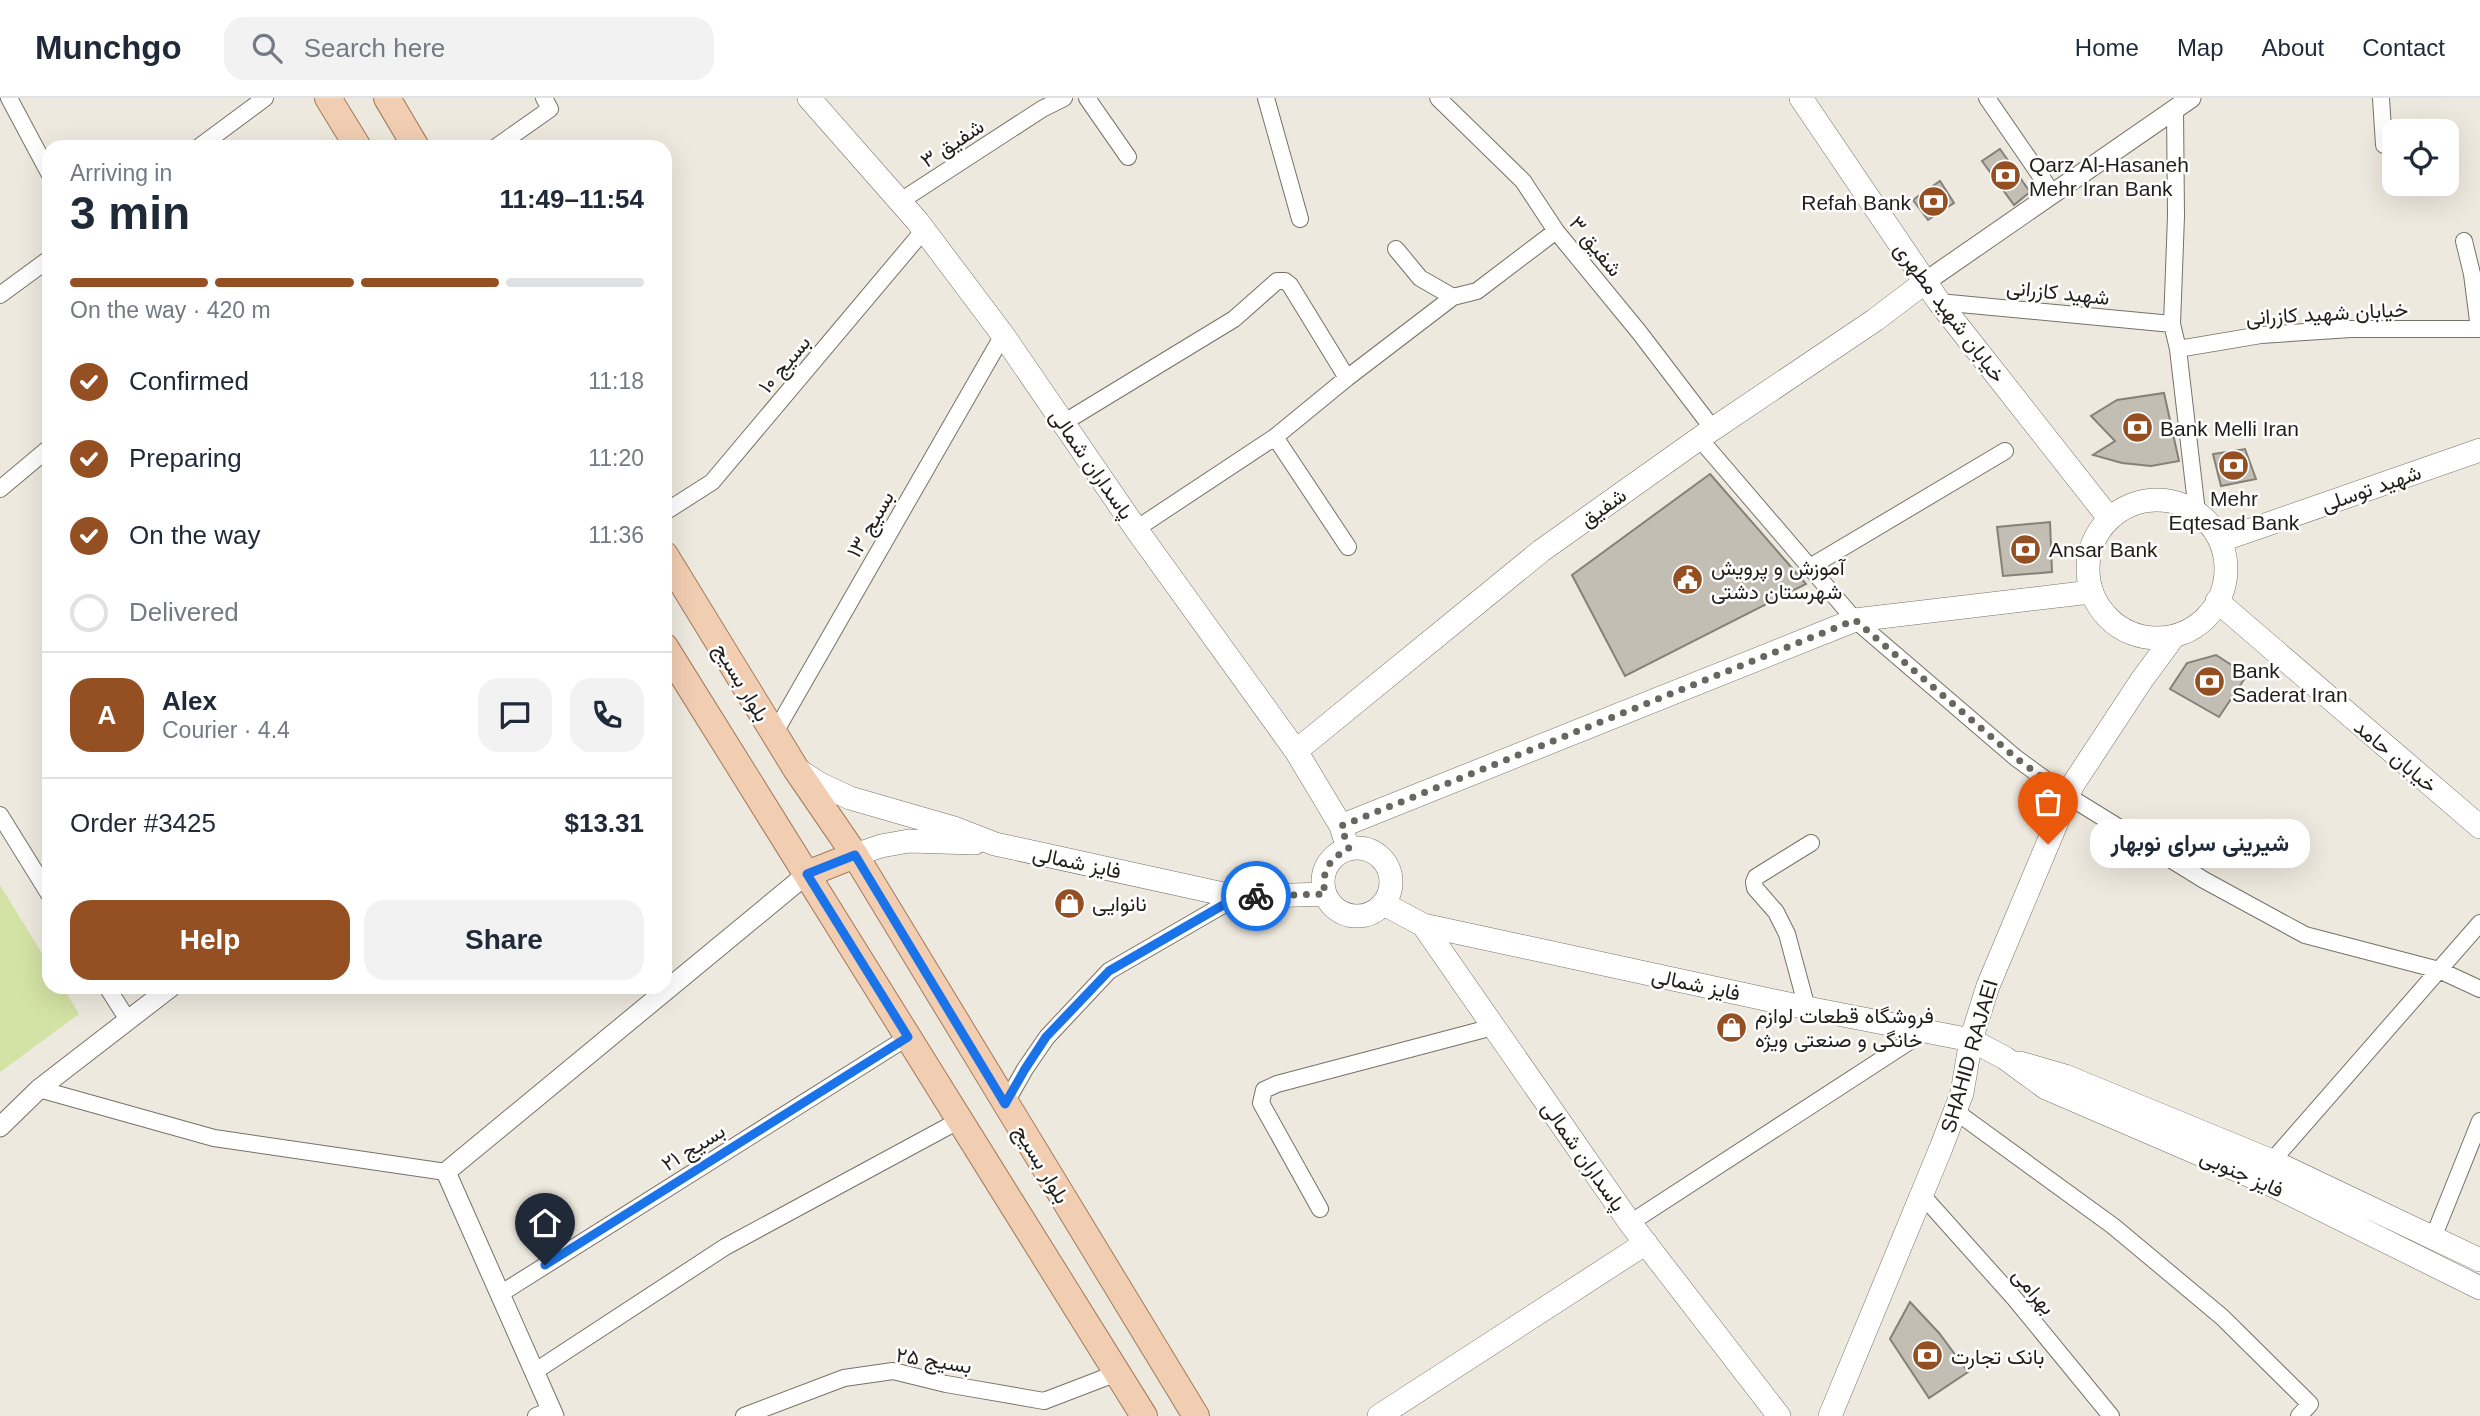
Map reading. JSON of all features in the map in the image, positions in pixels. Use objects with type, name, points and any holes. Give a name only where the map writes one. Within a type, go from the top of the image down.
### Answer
[{"type":"main road","points":[[328,98],[354,140]]},
{"type":"main road","points":[[387,98],[412,140]]},
{"type":"main road","name":"پاسداران شمالی","points":[[809,98],[924,230],[1003,335],[1136,528],[1296,751],[1341,826],[1349,849]]},
{"type":"main road","name":"خیابان شهید مطهری","points":[[1801,98],[1925,282],[2109,518]]},
{"type":"main road","name":"شفیق","points":[[1296,751],[1541,551],[1706,434],[1875,320],[1925,282]]},
{"type":"main road","name":"شهید توسلی","points":[[2222,540],[2480,450]]},
{"type":"main road","points":[[2152,499],[2175,502],[2197,512],[2222,540],[2227,572],[2222,593],[2211,612],[2194,627],[2174,636],[2152,638],[2131,633],[2112,621],[2097,604],[2091,592],[2088,560],[2095,537],[2109,518],[2129,505],[2152,499]]},
{"type":"main road","name":"بلوار بسیج","points":[[672,566],[796,769],[855,855],[1196,1416]]},
{"type":"main road","points":[[1341,826],[1855,620],[2091,592]]},
{"type":"main road","name":"خیابان حامد","points":[[2217,601],[2480,827]]},
{"type":"main road","name":"SHAHID RAJAEI","points":[[1830,1416],[1962,1093],[1970,1040],[1988,986],[2072,786],[2174,636]]},
{"type":"main road","points":[[672,658],[1144,1416]]},
{"type":"main road","name":"فایز شمالی","points":[[796,769],[820,785],[850,798],[954,828],[995,844],[1237,897],[1325,894]]},
{"type":"main road","name":"فایز شمالی","points":[[855,855],[881,846],[909,841],[995,844]]},
{"type":"main road","points":[[1363,848],[1377,853],[1387,864],[1392,877],[1391,891],[1384,904],[1373,913],[1359,917],[1345,915],[1333,907],[1325,894],[1322,880],[1326,866],[1336,855],[1349,849],[1363,848]]},
{"type":"main road","points":[[807,874],[855,855]]},
{"type":"main road","name":"پاسداران شمالی","points":[[1384,904],[1423,925],[1630,1223],[1779,1416]]},
{"type":"main road","name":"فایز شمالی","points":[[1423,925],[1807,1008],[1970,1040]]},
{"type":"main road","name":"فایز جنوبی","points":[[1970,1040],[2005,1058],[2046,1088],[2276,1187],[2480,1288]]},
{"type":"main road","name":"فایز جنوبی","points":[[2005,1058],[2065,1076],[2272,1161],[2480,1260]]},
{"type":"main road","points":[[1010,1200],[1050,1178]]},
{"type":"main road","points":[[1379,1416],[1646,1243]]},
{"type":"street","points":[[9,98],[42,160]]},
{"type":"street","points":[[208,140],[265,98]]},
{"type":"street","points":[[506,140],[550,109],[544,98]]},
{"type":"street","name":"شفیق ۳","points":[[899,201],[1042,109],[1064,98]]},
{"type":"street","points":[[1087,98],[1128,157]]},
{"type":"street","points":[[1266,98],[1300,219]]},
{"type":"street","name":"شفیق ۳","points":[[1438,98],[1523,181],[1556,231],[1639,331],[1706,434],[1810,568],[1855,620],[2016,758],[2068,796],[2204,880],[2305,935],[2439,970],[2480,989]]},
{"type":"street","points":[[1987,98],[2053,194]]},
{"type":"street","points":[[1925,282],[2191,98]]},
{"type":"street","points":[[2381,98],[2382,119]]},
{"type":"street","points":[[2175,110],[2176,216],[2172,324],[2178,349],[2197,512]]},
{"type":"street","name":"بسیج ۱۰","points":[[672,508],[712,482],[924,230]]},
{"type":"street","points":[[1136,528],[1275,437],[1347,377],[1453,297],[1477,291],[1556,231]]},
{"type":"street","points":[[2464,241],[2472,274],[2479,329]]},
{"type":"street","points":[[1396,248],[1420,278],[1453,297]]},
{"type":"street","points":[[0,295],[42,264]]},
{"type":"street","points":[[1063,423],[1234,319],[1278,281],[1285,281],[1290,285],[1347,377]]},
{"type":"street","name":"شهید کازرانی","points":[[1940,302],[2172,324]]},
{"type":"street","name":"خیابان شهید کازرانی","points":[[2178,349],[2261,335],[2351,329],[2479,329]]},
{"type":"street","name":"بسیج ۱۳","points":[[774,734],[1003,335]]},
{"type":"street","points":[[1275,437],[1348,547]]},
{"type":"street","points":[[1810,568],[2005,451]]},
{"type":"street","points":[[0,489],[42,454]]},
{"type":"street","points":[[0,815],[42,883]]},
{"type":"street","points":[[1807,1008],[1787,934],[1776,912],[1755,888],[1754,882],[1756,877],[1811,843]]},
{"type":"street","points":[[672,985],[807,874]]},
{"type":"street","points":[[1005,1104],[1046,1037],[1109,971],[1237,897]]},
{"type":"street","points":[[2272,1161],[2480,923]]},
{"type":"street","points":[[111,994],[128,1020]]},
{"type":"street","points":[[0,1127],[39,1089],[162,994]]},
{"type":"street","points":[[39,1089],[214,1138],[446,1172],[662,994]]},
{"type":"street","points":[[1320,1209],[1261,1103],[1264,1090],[1276,1084],[1493,1027]]},
{"type":"street","points":[[1630,1223],[1924,1032]]},
{"type":"street","name":"بسیج ۲۱","points":[[500,1294],[908,1037]]},
{"type":"street","points":[[1955,1111],[2113,1226],[2222,1317],[2310,1404],[2299,1416]]},
{"type":"street","points":[[534,1372],[725,1247],[960,1120]]},
{"type":"street","points":[[2432,1238],[2480,1121]]},
{"type":"street","points":[[446,1172],[534,1372],[547,1414]]},
{"type":"street","name":"بهرامی","points":[[1922,1195],[2015,1299],[2111,1416]]},
{"type":"street","name":"بسیج ۲۵","points":[[744,1416],[844,1378],[893,1371],[946,1384],[1044,1401],[1117,1373]]},
{"type":"green space","points":[[0,885],[42,954],[42,994],[67,994],[79,1014],[0,1072]]},
{"type":"building","name":"Qarz Al-Hasaneh Mehr Iran Bank","points":[[2000,149],[2030,192],[2014,205],[1982,161]]},
{"type":"building","name":"Refah Bank","points":[[1940,181],[1954,203],[1928,220],[1913,200]]},
{"type":"building","name":"Bank Melli Iran","points":[[2164,393],[2179,461],[2151,466],[2122,463],[2093,455],[2115,441],[2091,416],[2117,400]]},
{"type":"building","name":"Mehr Eqtesad Bank","points":[[2245,449],[2256,479],[2221,486],[2213,454]]},
{"type":"building","name":"آموزش و پرویش شهرستان دشتی","points":[[1710,474],[1806,584],[1625,676],[1572,575]]},
{"type":"building","name":"Ansar Bank","points":[[2050,522],[2052,572],[2003,576],[1997,527]]},
{"type":"building","name":"Bank Saderat Iran","points":[[2216,655],[2247,675],[2219,717],[2170,689],[2187,663]]},
{"type":"building","name":"بانک تجارت","points":[[1910,1302],[1939,1333],[1968,1372],[1929,1398],[1890,1339]]},
{"type":"way so far","points":[[1256,896],[1325,894],[1322,880],[1326,866],[1336,855],[1349,849],[1341,826],[1855,620],[2016,758],[2068,796],[2048,844]]},
{"type":"place","name":"Qarz Al-Hasaneh Mehr Iran Bank","points":[[2006,176]]},
{"type":"place","name":"Refah Bank","points":[[1934,202]]},
{"type":"place","name":"Bank Melli Iran","points":[[2137,428]]},
{"type":"place","name":"Mehr Eqtesad Bank","points":[[2234,466]]},
{"type":"place","name":"Ansar Bank","points":[[2026,549]]},
{"type":"place","name":"آموزش و پرویش شهرستان دشتی","points":[[1688,579]]},
{"type":"place","name":"Bank Saderat Iran","points":[[2209,682]]},
{"type":"place","name":"شیرینی سرای نوبهار","points":[[2048,844]]},
{"type":"place","name":"نانوایی","points":[[1069,903]]},
{"type":"place","name":"فروشگاه قطعات لوازم خانگی و صنعتی ویژه","points":[[1732,1027]]},
{"type":"place","name":"بانک تجارت","points":[[1928,1356]]},
{"type":"route","points":[[545,1265],[908,1037],[807,874],[855,855],[1005,1104],[1046,1037],[1109,971],[1237,897],[1256,896]]}]
